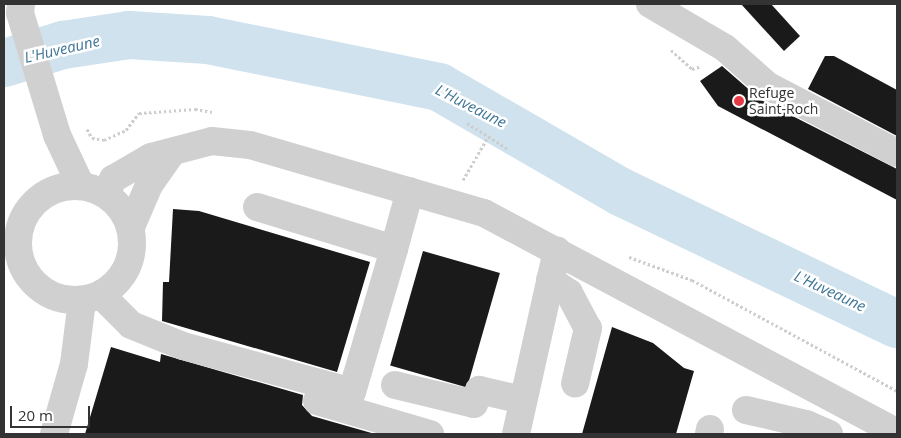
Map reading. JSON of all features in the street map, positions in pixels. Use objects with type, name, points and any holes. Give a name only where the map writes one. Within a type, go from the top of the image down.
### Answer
[{"type":"street","points":[[650,4],[725,48],[768,86],[897,153]]},
{"type":"street","points":[[20,8],[57,135],[94,190],[126,214],[131,227],[133,247],[128,266],[117,283],[91,298],[66,300],[43,291],[12,259],[22,220],[48,192],[57,135]]},
{"type":"street","points":[[48,192],[94,190],[151,157],[171,154],[212,141],[250,145],[484,213],[897,434]]},
{"type":"street","points":[[131,227],[149,184],[171,154]]},
{"type":"street","points":[[91,298],[131,325],[183,346],[352,392],[410,191]]},
{"type":"street","points":[[257,207],[394,249]]},
{"type":"street","points":[[516,434],[557,251]]},
{"type":"street","points":[[550,280],[569,292],[588,328],[575,384]]},
{"type":"street","points":[[54,434],[91,298]]},
{"type":"street","points":[[395,384],[474,404],[479,390],[523,400]]},
{"type":"street","points":[[317,401],[430,434]]},
{"type":"street","points":[[746,410],[806,424],[829,434]]},
{"type":"path","points":[[467,123],[508,149]]},
{"type":"path","points":[[461,184],[488,137]]},
{"type":"building","points":[[741,4],[771,4],[800,36],[784,51]]},
{"type":"building","points":[[825,56],[834,56],[897,90],[897,136],[808,89]]},
{"type":"building","points":[[722,66],[761,100],[897,169],[897,200],[718,106],[700,81]]},
{"type":"building","points":[[173,209],[199,211],[370,262],[337,372],[162,321],[163,282],[169,282]]},
{"type":"building","points":[[423,251],[500,273],[467,387],[390,365]]},
{"type":"building","points":[[612,327],[653,343],[684,368],[694,371],[676,434],[582,434]]},
{"type":"building","points":[[111,347],[160,362],[161,354],[303,395],[302,405],[312,416],[375,434],[85,434]]},
{"type":"waterway","name":"L'Huveaune","points":[[4,63],[63,45],[129,35],[208,40],[439,87],[621,192],[897,324]]},
{"type":"place","name":"Refuge Saint-Roch","points":[[739,101]]}]
